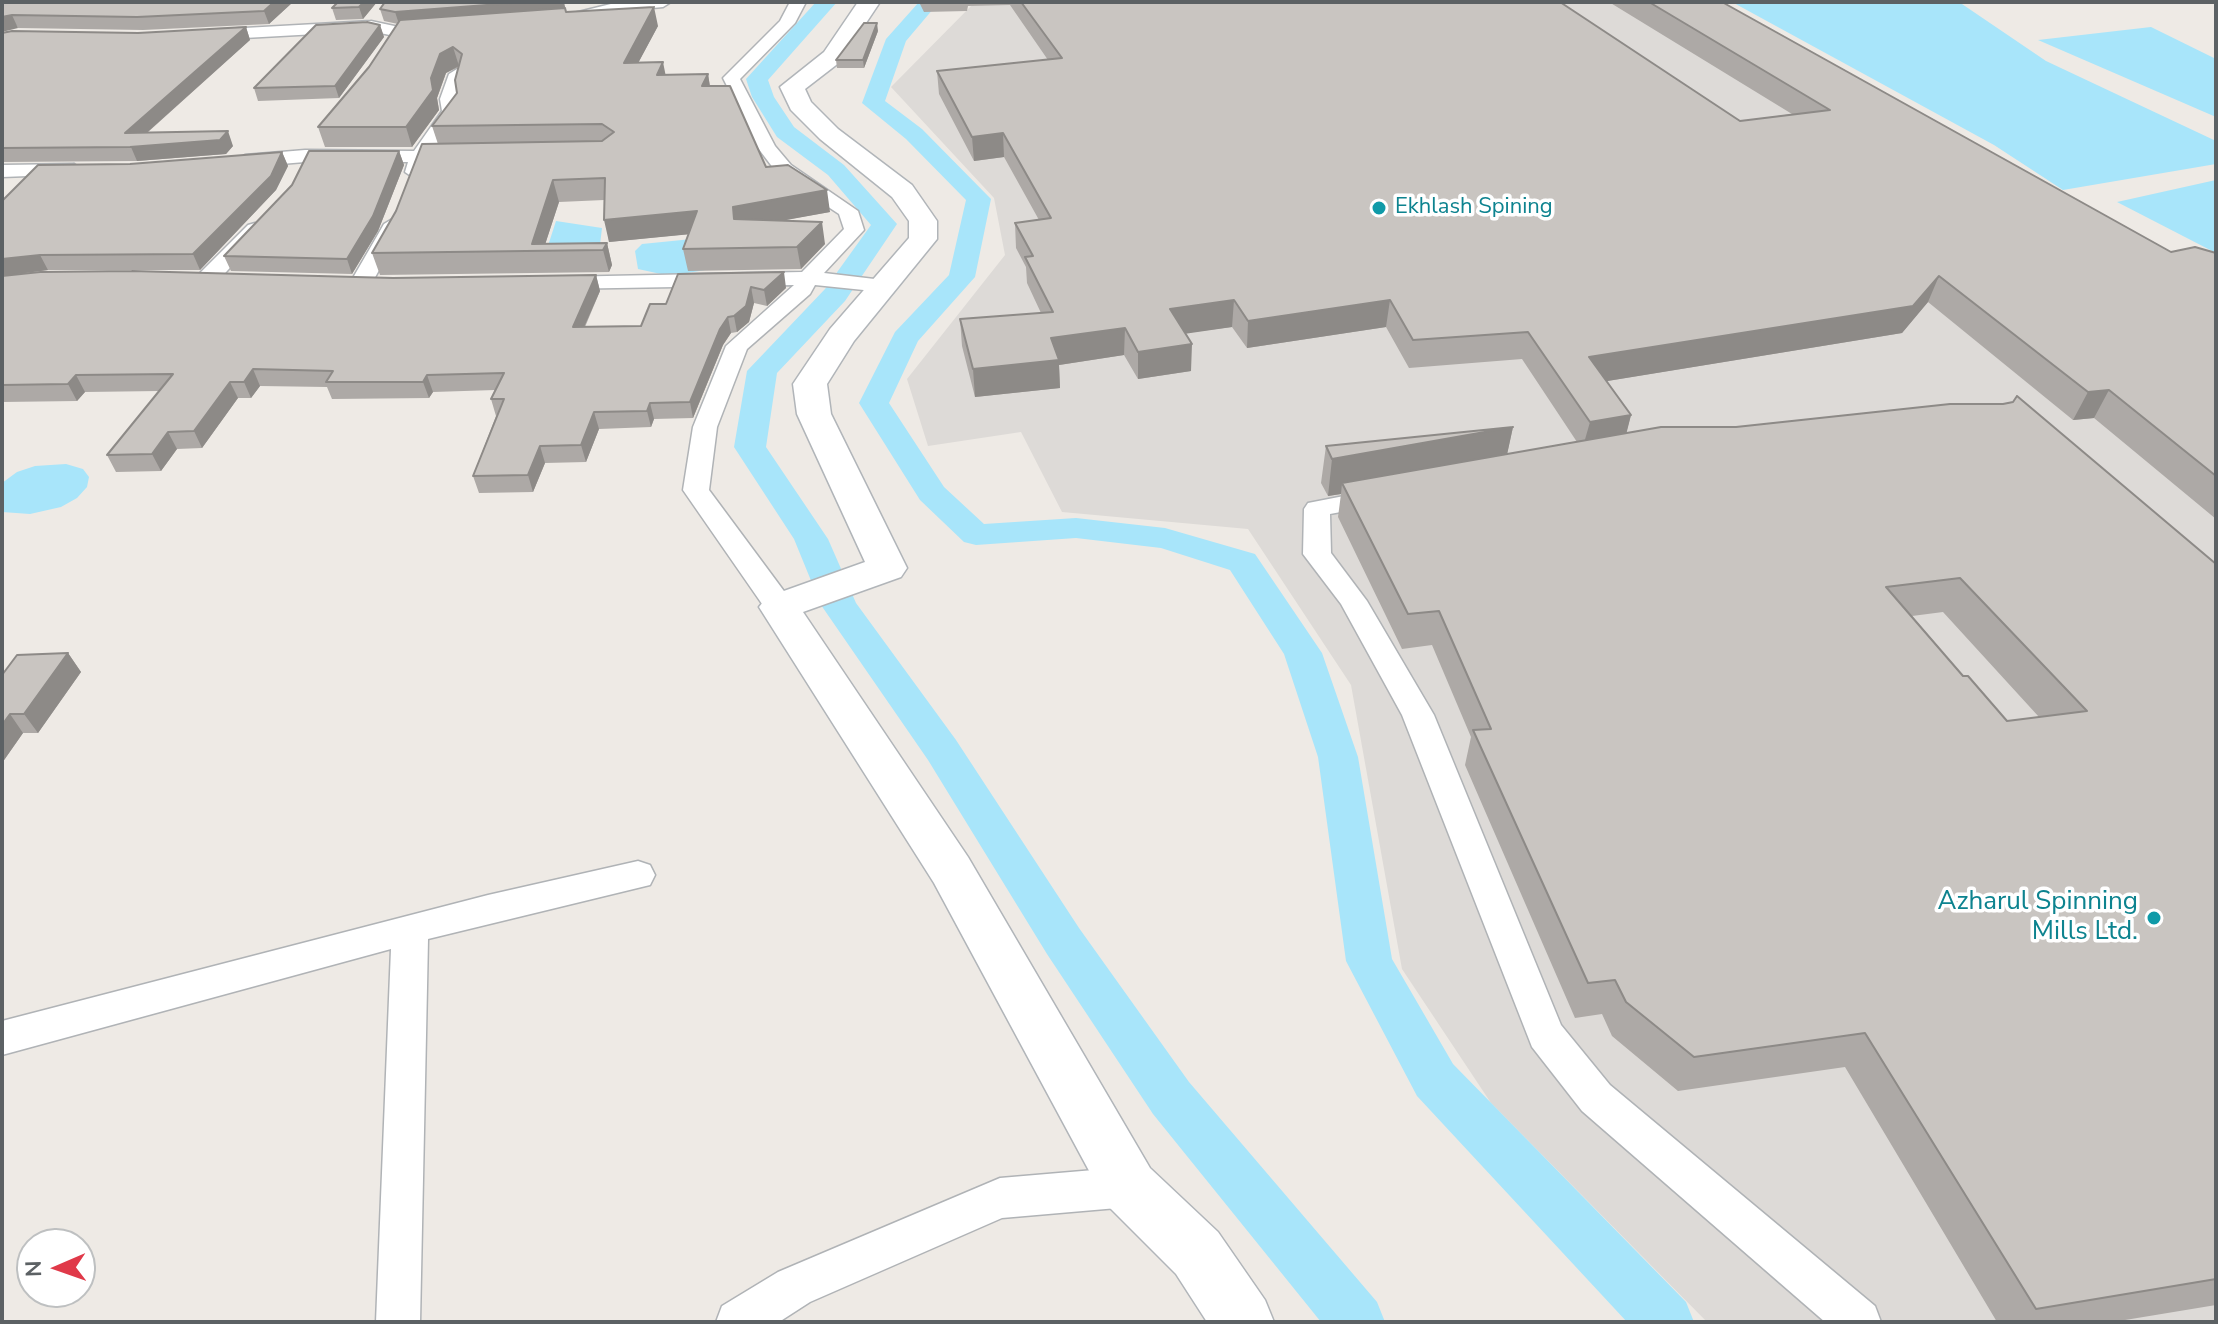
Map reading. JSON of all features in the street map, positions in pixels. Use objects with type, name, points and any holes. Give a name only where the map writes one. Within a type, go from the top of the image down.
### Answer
[{"type":"street","points":[[552,20],[621,6],[663,2]]},
{"type":"street","points":[[798,2],[787,23],[731,78],[767,148],[784,169],[848,211],[854,230],[814,278],[737,346],[705,427],[696,490],[780,607],[951,870],[1129,1187],[1197,1253],[1243,1322]]},
{"type":"street","points":[[780,607],[887,568],[814,414],[810,384],[841,336],[923,239],[923,221],[902,191],[829,134],[800,105],[792,87],[832,57],[869,2]]},
{"type":"street","points":[[371,26],[378,10]]},
{"type":"street","points":[[190,36],[371,26],[399,32],[445,28]]},
{"type":"street","points":[[388,50],[399,32]]},
{"type":"street","points":[[361,283],[391,232],[419,157],[451,111],[449,99],[457,74]]},
{"type":"street","points":[[294,181],[305,156],[320,137]]},
{"type":"street","points":[[229,162],[305,156],[483,157]]},
{"type":"street","points":[[2,171],[92,170]]},
{"type":"street","points":[[207,279],[268,215]]},
{"type":"street","points":[[180,278],[235,279]]},
{"type":"street","points":[[533,283],[814,278],[883,286]]},
{"type":"street","points":[[333,282],[386,284]]},
{"type":"street","points":[[1408,493],[1317,509],[1317,554],[1353,601],[1418,715],[1546,1035],[1596,1098],[1859,1322]]},
{"type":"street","points":[[2,1038],[410,930],[638,875]]},
{"type":"street","points":[[398,1322],[410,930]]},
{"type":"street","points":[[738,1322],[794,1287],[1000,1198],[1129,1187]]},
{"type":"shaded area","points":[[975,2],[1700,2],[2216,280],[2216,1322],[1707,1322],[1491,1103],[1402,969],[1351,685],[1248,529],[1062,512],[1021,432],[928,446],[907,379],[1005,255],[994,198],[891,87]]},
{"type":"water","points":[[1732,2],[1959,2],[2046,61],[2216,141],[2216,164],[2063,190],[1994,145]]},
{"type":"water","points":[[2151,27],[2216,59],[2216,117],[2038,40]]},
{"type":"water","points":[[2216,180],[2216,253],[2117,202]]},
{"type":"water","points":[[556,221],[602,228],[598,261],[545,255]]},
{"type":"water","points":[[702,238],[705,270],[670,276],[638,269],[635,251],[642,244]]},
{"type":"water","points":[[66,464],[83,469],[89,477],[87,487],[77,498],[61,507],[30,514],[2,512],[2,483],[17,472],[35,466]]},
{"type":"building","points":[[2,2],[274,2],[264,11],[137,17],[2,17]]},
{"type":"building","points":[[338,2],[364,2],[359,7],[332,8]]},
{"type":"building","points":[[385,2],[526,2],[395,12],[380,9]]},
{"type":"building","points":[[1021,2],[1560,2],[1740,121],[1830,110],[1649,2],[1722,2],[2171,252],[2195,247],[2216,253],[2216,476],[2109,390],[2088,392],[1939,276],[1913,306],[1589,357],[1631,415],[1590,422],[1528,332],[1413,340],[1390,300],[1248,321],[1234,300],[1170,309],[1192,344],[1138,352],[1125,328],[1051,338],[1059,360],[973,369],[960,319],[1053,312],[1025,257],[1033,256],[1015,223],[1051,218],[1003,133],[972,137],[937,71],[1062,58]]},
{"type":"building","points":[[654,7],[624,63],[663,62],[657,75],[708,74],[702,86],[730,86],[766,167],[788,165],[827,190],[733,207],[734,219],[822,222],[797,247],[683,249],[697,211],[604,220],[605,178],[553,180],[532,244],[607,243],[603,250],[372,253],[396,211],[422,144],[602,141],[614,132],[602,124],[432,126],[457,93],[455,80],[462,54],[453,47],[440,54],[431,78],[433,90],[406,127],[318,127],[369,67],[400,20],[565,8],[566,12]]},
{"type":"building","points":[[367,22],[380,25],[335,86],[254,88],[316,25]]},
{"type":"building","points":[[864,23],[877,23],[863,60],[836,60]]},
{"type":"building","points":[[246,27],[125,133],[228,131],[220,140],[130,147],[2,148],[2,33],[138,33]]},
{"type":"building","points":[[309,151],[399,151],[373,216],[347,259],[224,256],[292,185]]},
{"type":"building","points":[[282,152],[271,176],[193,254],[40,255],[2,259],[2,201],[38,165],[130,164]]},
{"type":"building","points":[[132,271],[393,278],[596,275],[573,327],[641,326],[650,304],[666,304],[678,274],[784,272],[764,290],[751,287],[746,306],[728,317],[720,329],[690,402],[650,403],[647,411],[594,412],[581,445],[540,446],[528,475],[473,476],[504,399],[491,399],[504,373],[427,375],[423,382],[326,382],[333,371],[253,369],[244,382],[230,382],[194,431],[168,432],[152,454],[107,455],[173,374],[76,375],[68,384],[2,385],[2,276],[40,272]]},
{"type":"building","points":[[2017,396],[2216,564],[2216,1279],[2036,1309],[1865,1033],[1694,1057],[1626,1002],[1615,980],[1588,983],[1473,730],[1491,729],[1439,611],[1408,614],[1342,483],[1661,427],[1736,427],[1950,404],[2013,402]],"holes":[[[1960,578],[2087,711],[2007,721],[1968,676],[1963,676],[1886,587]]]},
{"type":"building","points":[[1513,427],[1332,459],[1326,446]]},
{"type":"building","points":[[68,653],[24,714],[10,714],[2,725],[2,675],[17,655]]},
{"type":"waterway","points":[[827,2],[757,79],[763,97],[785,132],[836,170],[884,224],[835,295],[762,371],[750,447],[811,539],[839,605],[942,750],[1063,941],[1171,1098],[1357,1322]]},
{"type":"waterway","points":[[929,2],[896,39],[873,103],[914,134],[979,199],[962,277],[905,338],[874,403],[932,493],[976,535],[1076,528],[1165,538],[1243,562],[1303,653],[1338,757],[1369,961],[1435,1080],[1666,1322]]},
{"type":"place","name":"Ekhlash Spining","points":[[1379,208]]},
{"type":"place","name":"Azharul Spinning Mills Ltd.","points":[[2154,918]]}]
